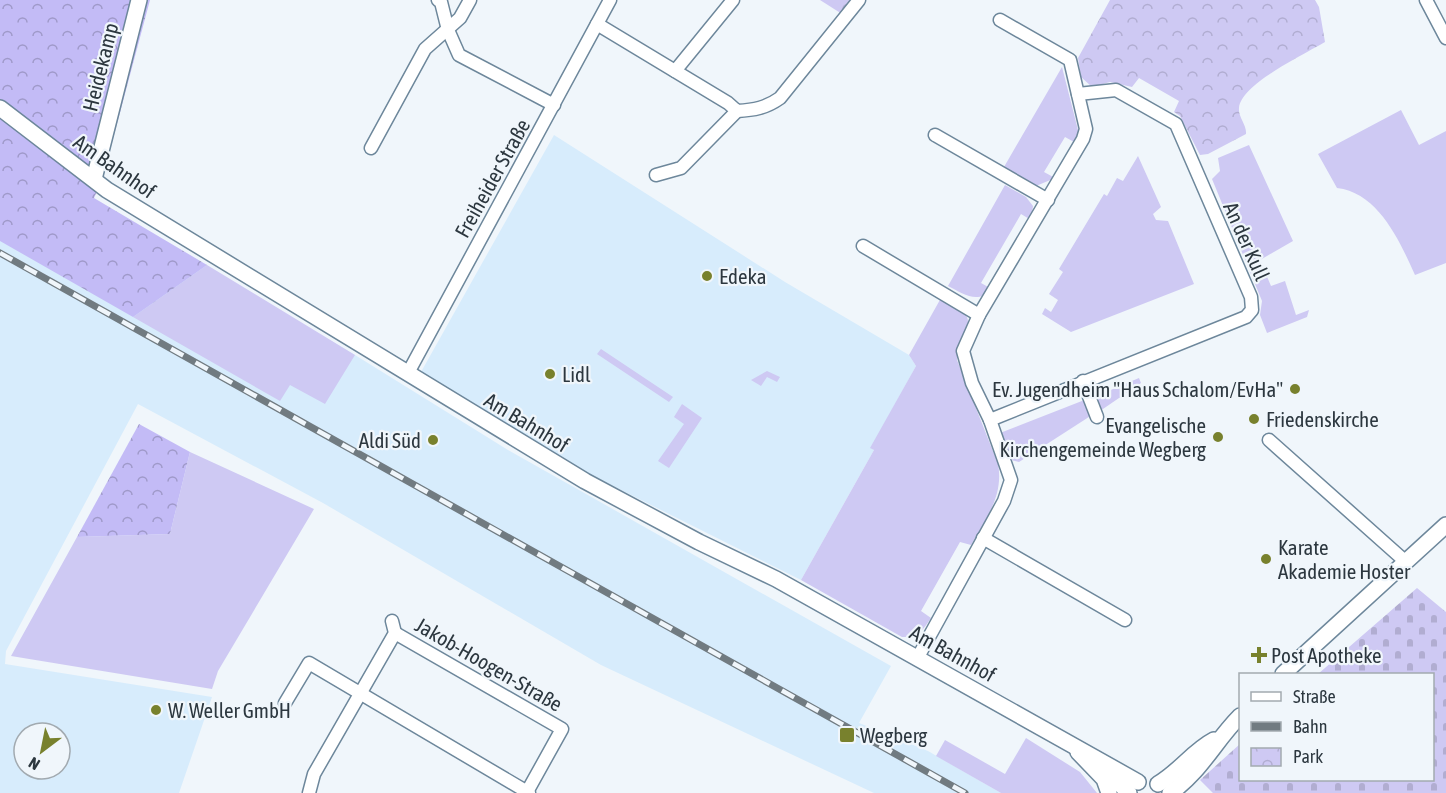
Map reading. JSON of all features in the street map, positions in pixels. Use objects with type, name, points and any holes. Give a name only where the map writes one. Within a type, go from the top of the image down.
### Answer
[{"type":"street","name":"Heidekamp","points":[[94,179],[139,0]]},
{"type":"street","points":[[438,0],[441,2],[448,30],[459,54],[554,105]]},
{"type":"street","points":[[371,148],[425,49],[460,18],[470,0]]},
{"type":"street","name":"Freiheider Straße","points":[[408,374],[610,0]]},
{"type":"street","points":[[675,71],[734,0]]},
{"type":"street","points":[[656,175],[681,168],[737,111],[767,107],[780,98],[859,0]]},
{"type":"street","points":[[1426,0],[1446,38]]},
{"type":"street","points":[[918,657],[1004,501],[1011,480],[990,420],[972,383],[963,351],[979,315],[1048,200],[1083,139],[1086,129],[1070,60],[1000,20]]},
{"type":"street","points":[[597,24],[728,103],[737,111]]},
{"type":"street","name":"An der Kull","points":[[990,420],[1246,317],[1252,310],[1251,297],[1176,124],[1116,90],[1078,94]]},
{"type":"street","name":"Am Bahnhof","points":[[0,108],[94,179],[261,286],[585,481],[699,542],[776,579],[1082,748],[1132,789]]},
{"type":"street","points":[[935,135],[1048,200]]},
{"type":"street","points":[[863,246],[979,315]]},
{"type":"street","points":[[1083,381],[1097,417]]},
{"type":"street","points":[[1269,440],[1406,562]]},
{"type":"street","points":[[1285,673],[1446,525]]},
{"type":"street","points":[[983,538],[1125,620]]},
{"type":"street","name":"Jakob-Hoogen-Straße","points":[[285,703],[309,663],[361,694],[528,793],[562,729],[393,627],[361,694],[314,774],[309,793]]},
{"type":"street","points":[[1170,793],[1198,769],[1219,738],[1239,717]]},
{"type":"street","name":"Am Bahnhof","points":[[1055,734],[1080,754],[1104,779],[1109,793]]},
{"type":"street","points":[[1132,789],[1148,780],[1161,788],[1205,745],[1219,738]]},
{"type":"shaded area","points":[[554,135],[785,282],[909,355],[916,366],[871,448],[874,450],[801,580],[589,474],[421,372]]},
{"type":"shaded area","points":[[0,186],[119,216],[355,355],[508,450],[891,666],[859,723],[928,751],[1001,793],[874,793],[601,665],[323,503],[138,404],[6,651],[5,664],[212,697],[179,793],[0,793]]},
{"type":"green space","points":[[0,0],[150,0],[102,180],[94,198],[207,265],[133,317],[0,241]]},
{"type":"green space","points":[[820,0],[854,0],[842,14]]},
{"type":"green space","points":[[1110,0],[1315,0],[1319,7],[1325,42],[1275,70],[1250,89],[1242,99],[1239,108],[1246,134],[1208,154],[1200,155],[1180,116],[1174,112],[1179,101],[1139,78],[1132,87],[1110,82],[1092,87],[1081,77],[1078,58]]},
{"type":"green space","points":[[1062,67],[1079,134],[1074,142],[1065,137],[1044,172],[1055,178],[1036,186],[1004,167]]},
{"type":"green space","points":[[1401,110],[1419,145],[1446,131],[1446,263],[1415,275],[1386,221],[1365,199],[1337,188],[1318,154]]},
{"type":"green space","points":[[1249,145],[1293,241],[1260,260],[1271,286],[1285,281],[1296,315],[1309,310],[1307,317],[1267,333],[1260,315],[1262,301],[1212,179],[1220,171],[1218,158]]},
{"type":"green space","points":[[1138,156],[1161,207],[1153,214],[1156,220],[1168,221],[1194,284],[1071,332],[1042,314],[1045,308],[1051,312],[1058,300],[1049,294],[1063,272],[1059,269],[1104,194],[1107,196],[1117,178],[1123,181]]},
{"type":"green space","points":[[1005,185],[1026,197],[1033,206],[1031,220],[1021,214],[981,283],[990,288],[981,296],[970,296],[948,286]]},
{"type":"green space","points":[[207,265],[355,355],[325,404],[290,385],[280,401],[133,317]]},
{"type":"green space","points":[[941,298],[956,306],[968,319],[958,348],[957,360],[998,464],[998,486],[988,516],[971,545],[960,542],[921,611],[931,618],[919,632],[912,636],[902,637],[801,580],[874,450],[870,448],[916,366],[909,355]]},
{"type":"green space","points":[[601,349],[673,397],[669,402],[597,354]]},
{"type":"green space","points":[[767,371],[780,377],[777,382],[767,377],[761,386],[751,380]]},
{"type":"green space","points":[[1139,378],[1141,383],[1100,411],[1094,397]]},
{"type":"green space","points":[[1087,399],[1092,415],[1019,462],[1011,460],[1000,433]]},
{"type":"green space","points":[[682,404],[702,418],[669,468],[658,461],[684,424],[674,417]]},
{"type":"green space","points":[[139,424],[190,452],[170,534],[77,537]]},
{"type":"green space","points":[[190,452],[314,509],[218,671],[212,689],[11,656],[77,537],[170,534]]},
{"type":"green space","points":[[1417,588],[1446,612],[1446,793],[1213,793],[1200,780],[1239,745],[1239,781],[1434,781],[1434,673],[1319,673]]},
{"type":"green space","points":[[1026,738],[1080,772],[1097,793],[1001,793],[936,756],[945,740],[1005,774]]},
{"type":"railway","points":[[0,253],[965,793]]},
{"type":"place","name":"Edeka","points":[[707,276]]},
{"type":"place","name":"Lidl","points":[[550,374]]},
{"type":"place","name":"Ev. Jugendheim \"Haus Schalom/EvHa\"","points":[[1295,389]]},
{"type":"place","name":"Friedenskirche","points":[[1254,419]]},
{"type":"place","name":"Evangelische Kirchengemeinde Wegberg","points":[[1218,437]]},
{"type":"place","name":"Aldi Süd","points":[[433,440]]},
{"type":"place","name":"Karate Akademie Hoster","points":[[1266,559]]},
{"type":"place","name":"Post Apotheke","points":[[1259,655]]},
{"type":"place","name":"W. Weller GmbH","points":[[156,710]]},
{"type":"place","name":"Wegberg","points":[[847,735]]}]
